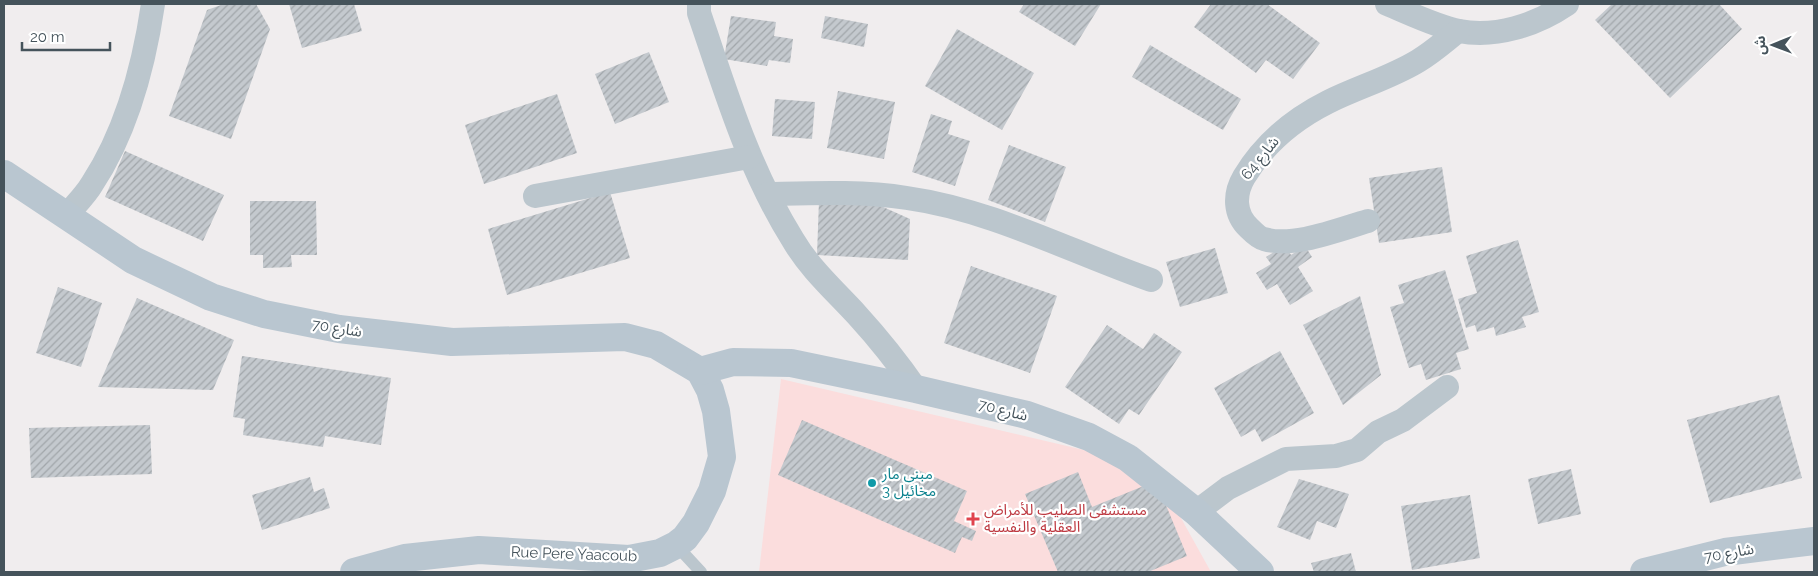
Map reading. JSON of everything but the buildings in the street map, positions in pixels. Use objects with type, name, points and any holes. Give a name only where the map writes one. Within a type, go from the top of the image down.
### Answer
[{"type":"street","points":[[66,216],[92,184],[116,137],[135,88],[148,36],[153,4]]},
{"type":"street","points":[[699,4],[699,13],[727,101],[749,157],[793,242],[826,283],[857,314],[892,355],[916,389]]},
{"type":"street","points":[[1387,4],[1458,31],[1489,33],[1525,26],[1567,4]]},
{"type":"street","name":"شارع 64","points":[[1368,221],[1298,239],[1278,242],[1262,239],[1248,227],[1235,204],[1239,185],[1251,166],[1276,136],[1328,102],[1377,82],[1419,60],[1458,31]]},
{"type":"street","points":[[535,196],[749,157]]},
{"type":"street","name":"شارع 70","points":[[4,174],[133,260],[212,297],[264,314],[339,329],[452,342],[625,336],[656,345],[700,371],[734,362],[791,363],[916,389],[1027,415],[1089,437],[1128,458],[1196,512],[1260,572]]},
{"type":"street","points":[[768,194],[862,192],[919,200],[1002,222],[1151,280]]},
{"type":"street","name":"Rue Pere Yaacoub","points":[[354,572],[405,558],[479,550],[634,565],[676,545],[696,523],[720,470],[722,457],[716,411],[710,390],[700,371]]},
{"type":"street","points":[[1196,512],[1228,488],[1286,459],[1336,456],[1357,450],[1378,432],[1403,420],[1446,387]]},
{"type":"street","name":"شارع 70","points":[[1644,572],[1725,552],[1814,542]]},
{"type":"lane","points":[[676,545],[701,572]]},
{"type":"shaded area","name":"مستشفى الصليب للأمراض العقلية والنفسية","points":[[781,379],[1152,466],[1211,572],[759,572]]},
{"type":"place","name":"مبنى مار مخائيل 3","points":[[872,483]]},
{"type":"place","name":"مستشفى الصليب للأمراض العقلية والنفسية","points":[[973,519]]}]
